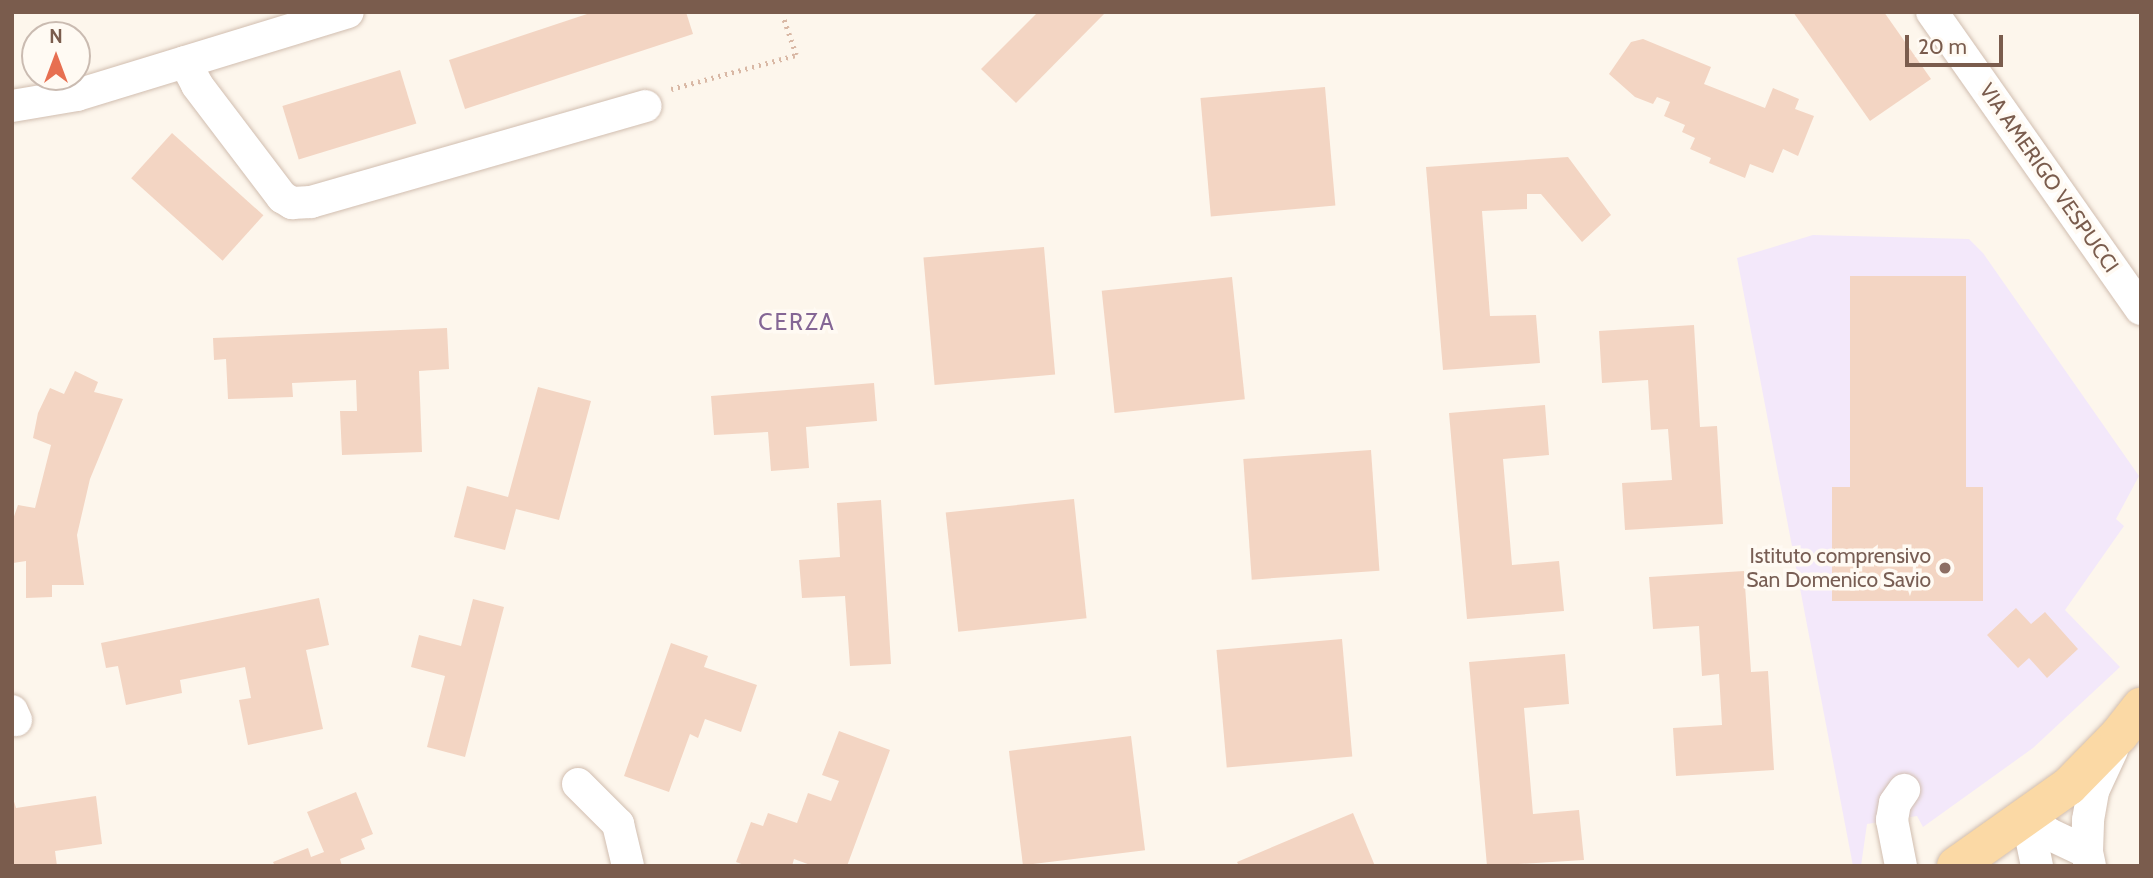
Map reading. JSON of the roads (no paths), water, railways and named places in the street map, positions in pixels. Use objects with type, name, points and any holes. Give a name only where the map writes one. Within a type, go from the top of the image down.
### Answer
[{"type":"main road","points":[[1956,866],[2069,786],[2130,721]]},
{"type":"street","points":[[12,106],[77,95],[348,12]]},
{"type":"street","name":"VIA AMERIGO VESPUCCI","points":[[1932,12],[2141,309]]},
{"type":"street","points":[[185,62],[197,85],[266,177],[282,197],[292,203],[311,202],[645,106]]},
{"type":"street","points":[[2027,818],[2089,859],[2093,792],[2130,721]]},
{"type":"street","points":[[578,784],[618,824],[628,866]]},
{"type":"street","points":[[1901,866],[1892,820],[1895,803],[1904,790]]},
{"type":"street","points":[[2027,818],[2037,866]]},
{"type":"place","name":"Istituto comprensivo San Domenico Savio","points":[[1945,568]]},
{"type":"district","name":"CERZA","points":[[797,322]]}]
